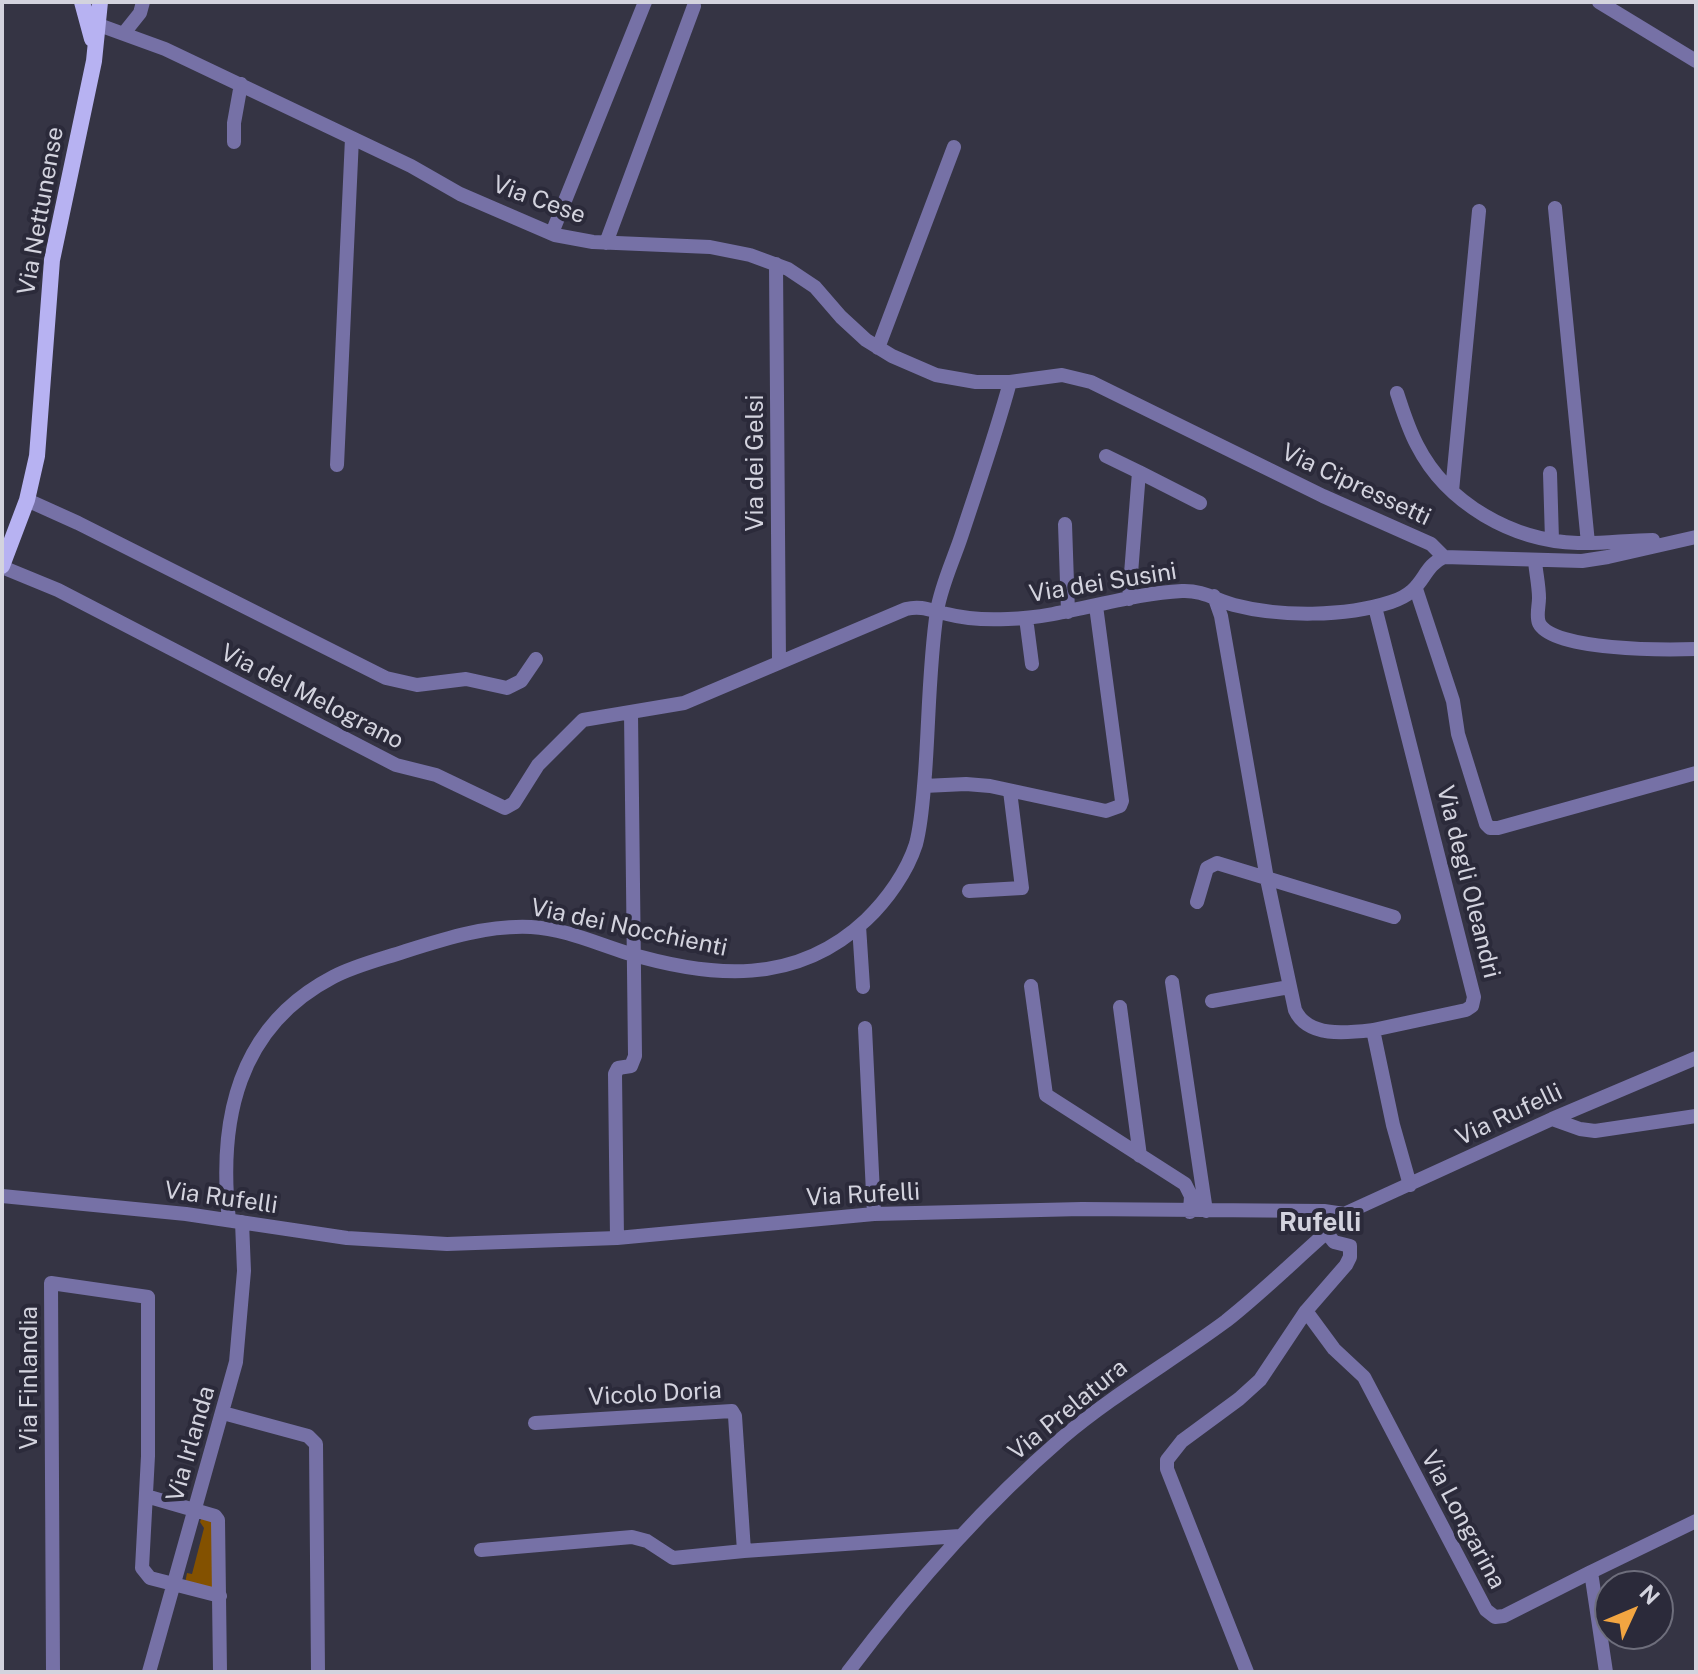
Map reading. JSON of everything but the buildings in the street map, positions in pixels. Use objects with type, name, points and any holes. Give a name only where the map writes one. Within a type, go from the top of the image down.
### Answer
[{"type":"main road","name":"Via Nettunense","points":[[82,2],[96,52]]},
{"type":"main road","name":"Via Nettunense","points":[[3,560],[27,500],[41,431],[52,260],[96,52],[100,2]]},
{"type":"street","points":[[124,33],[140,13],[143,2]]},
{"type":"street","points":[[552,233],[645,2]]},
{"type":"street","points":[[1599,2],[1696,61]]},
{"type":"street","points":[[606,243],[694,6]]},
{"type":"street","name":"Via Cese","points":[[99,25],[165,49],[411,166],[466,196],[552,233],[579,241],[710,247],[744,253],[776,264],[808,281],[850,326],[878,348],[921,369],[948,378],[1010,382]]},
{"type":"street","points":[[234,142],[241,84]]},
{"type":"street","points":[[337,465],[352,138]]},
{"type":"street","points":[[878,348],[954,147]]},
{"type":"street","points":[[1555,208],[1588,543]]},
{"type":"street","points":[[1452,491],[1479,211]]},
{"type":"street","name":"Via dei Gelsi","points":[[776,264],[779,662]]},
{"type":"street","name":"Via Cipressetti","points":[[1010,382],[1062,375],[1091,382],[1323,496],[1431,544],[1444,557],[1591,560],[1696,537]]},
{"type":"street","name":"Via dei Nocchienti","points":[[235,1221],[225,1157],[235,1093],[254,1054],[291,1007],[318,987],[352,969],[429,944],[501,928],[553,930],[635,955],[711,971],[760,972],[818,953],[859,926],[884,900],[909,859],[918,835],[937,611],[1010,382]]},
{"type":"street","points":[[1397,393],[1420,451],[1452,491],[1496,522],[1552,540],[1588,543],[1653,540],[1663,544]]},
{"type":"street","points":[[1106,456],[1200,503]]},
{"type":"street","points":[[1129,599],[1139,472]]},
{"type":"street","points":[[1550,473],[1552,540]]},
{"type":"street","points":[[27,500],[386,678],[417,685],[466,679],[507,688],[521,681],[536,659]]},
{"type":"street","points":[[1065,524],[1068,612]]},
{"type":"street","name":"Via dei Susini","points":[[937,611],[982,619],[1026,618],[1187,591],[1214,596],[1231,604],[1300,613],[1375,607],[1403,598],[1416,589],[1432,565],[1444,557]]},
{"type":"street","name":"Via del Melograno","points":[[3,560],[396,765],[436,775],[503,808],[514,803],[538,765],[578,724],[595,716],[684,703],[889,615],[916,607],[937,611]]},
{"type":"street","points":[[1535,561],[1538,618],[1546,632],[1557,638],[1612,646],[1696,649]]},
{"type":"street","points":[[1416,589],[1453,701],[1458,734],[1486,824],[1490,828],[1696,773]]},
{"type":"street","points":[[1214,596],[1220,611],[1267,879],[1296,1012],[1306,1024],[1338,1033],[1373,1030],[1393,1125],[1410,1185]]},
{"type":"street","points":[[1225,639],[1226,617],[1231,604]]},
{"type":"street","points":[[924,786],[966,784],[1106,811],[1114,810],[1121,804],[1096,606]]},
{"type":"street","name":"Via degli Oleandri","points":[[1373,1030],[1466,1010],[1474,1000],[1375,607]]},
{"type":"street","points":[[1026,618],[1032,664]]},
{"type":"street","points":[[617,1238],[614,1076],[616,1070],[631,1066],[634,1059],[631,713]]},
{"type":"street","points":[[969,891],[1022,888],[1010,791]]},
{"type":"street","points":[[1197,902],[1206,870],[1214,863],[1394,917]]},
{"type":"street","points":[[859,926],[863,987]]},
{"type":"street","points":[[1172,982],[1198,1212]]},
{"type":"street","points":[[1031,986],[1046,1095],[1185,1184],[1198,1212]]},
{"type":"street","points":[[1212,1001],[1289,987]]},
{"type":"street","points":[[1120,1007],[1140,1156]]},
{"type":"street","points":[[865,1028],[874,1214]]},
{"type":"street","name":"Via Rufelli","points":[[2,1196],[235,1221],[347,1238],[459,1244],[617,1238],[874,1214],[1082,1209],[1324,1211],[1344,1214],[1552,1119],[1696,1058]]},
{"type":"street","points":[[1552,1119],[1595,1131],[1696,1116]]},
{"type":"street","name":"Via Prelatura","points":[[848,1672],[905,1598],[1012,1483],[1063,1437],[1116,1396],[1225,1321],[1344,1214]]},
{"type":"street","name":"Via Irlanda","points":[[149,1672],[223,1413],[239,1341],[244,1271],[235,1221]]},
{"type":"street","points":[[1247,1672],[1166,1462],[1182,1441],[1255,1385],[1306,1311],[1340,1273],[1350,1257],[1350,1246],[1334,1242],[1326,1232]]},
{"type":"street","name":"Via Finlandia","points":[[53,1672],[51,1283],[148,1297],[142,1569],[150,1578],[175,1584]]},
{"type":"street","name":"Via Longarina","points":[[1306,1311],[1334,1349],[1364,1377],[1489,1613],[1495,1617],[1504,1616],[1591,1572]]},
{"type":"street","name":"Vicolo Doria","points":[[535,1423],[732,1411],[735,1416],[744,1551]]},
{"type":"street","points":[[223,1413],[308,1436],[316,1444],[318,1672]]},
{"type":"street","points":[[146,1496],[215,1516],[218,1520],[220,1672]]},
{"type":"street","points":[[1606,1672],[1591,1572],[1696,1521]]},
{"type":"street","points":[[481,1550],[632,1537],[647,1541],[673,1558],[960,1536]]},
{"type":"street","points":[[175,1584],[220,1596]]},
{"type":"shaded area","points":[[202,1516],[212,1520],[214,1586],[210,1588],[185,1583],[187,1573],[192,1574],[204,1528],[200,1522]]},
{"type":"district","name":"Rufelli","points":[[1320,1223]]}]
